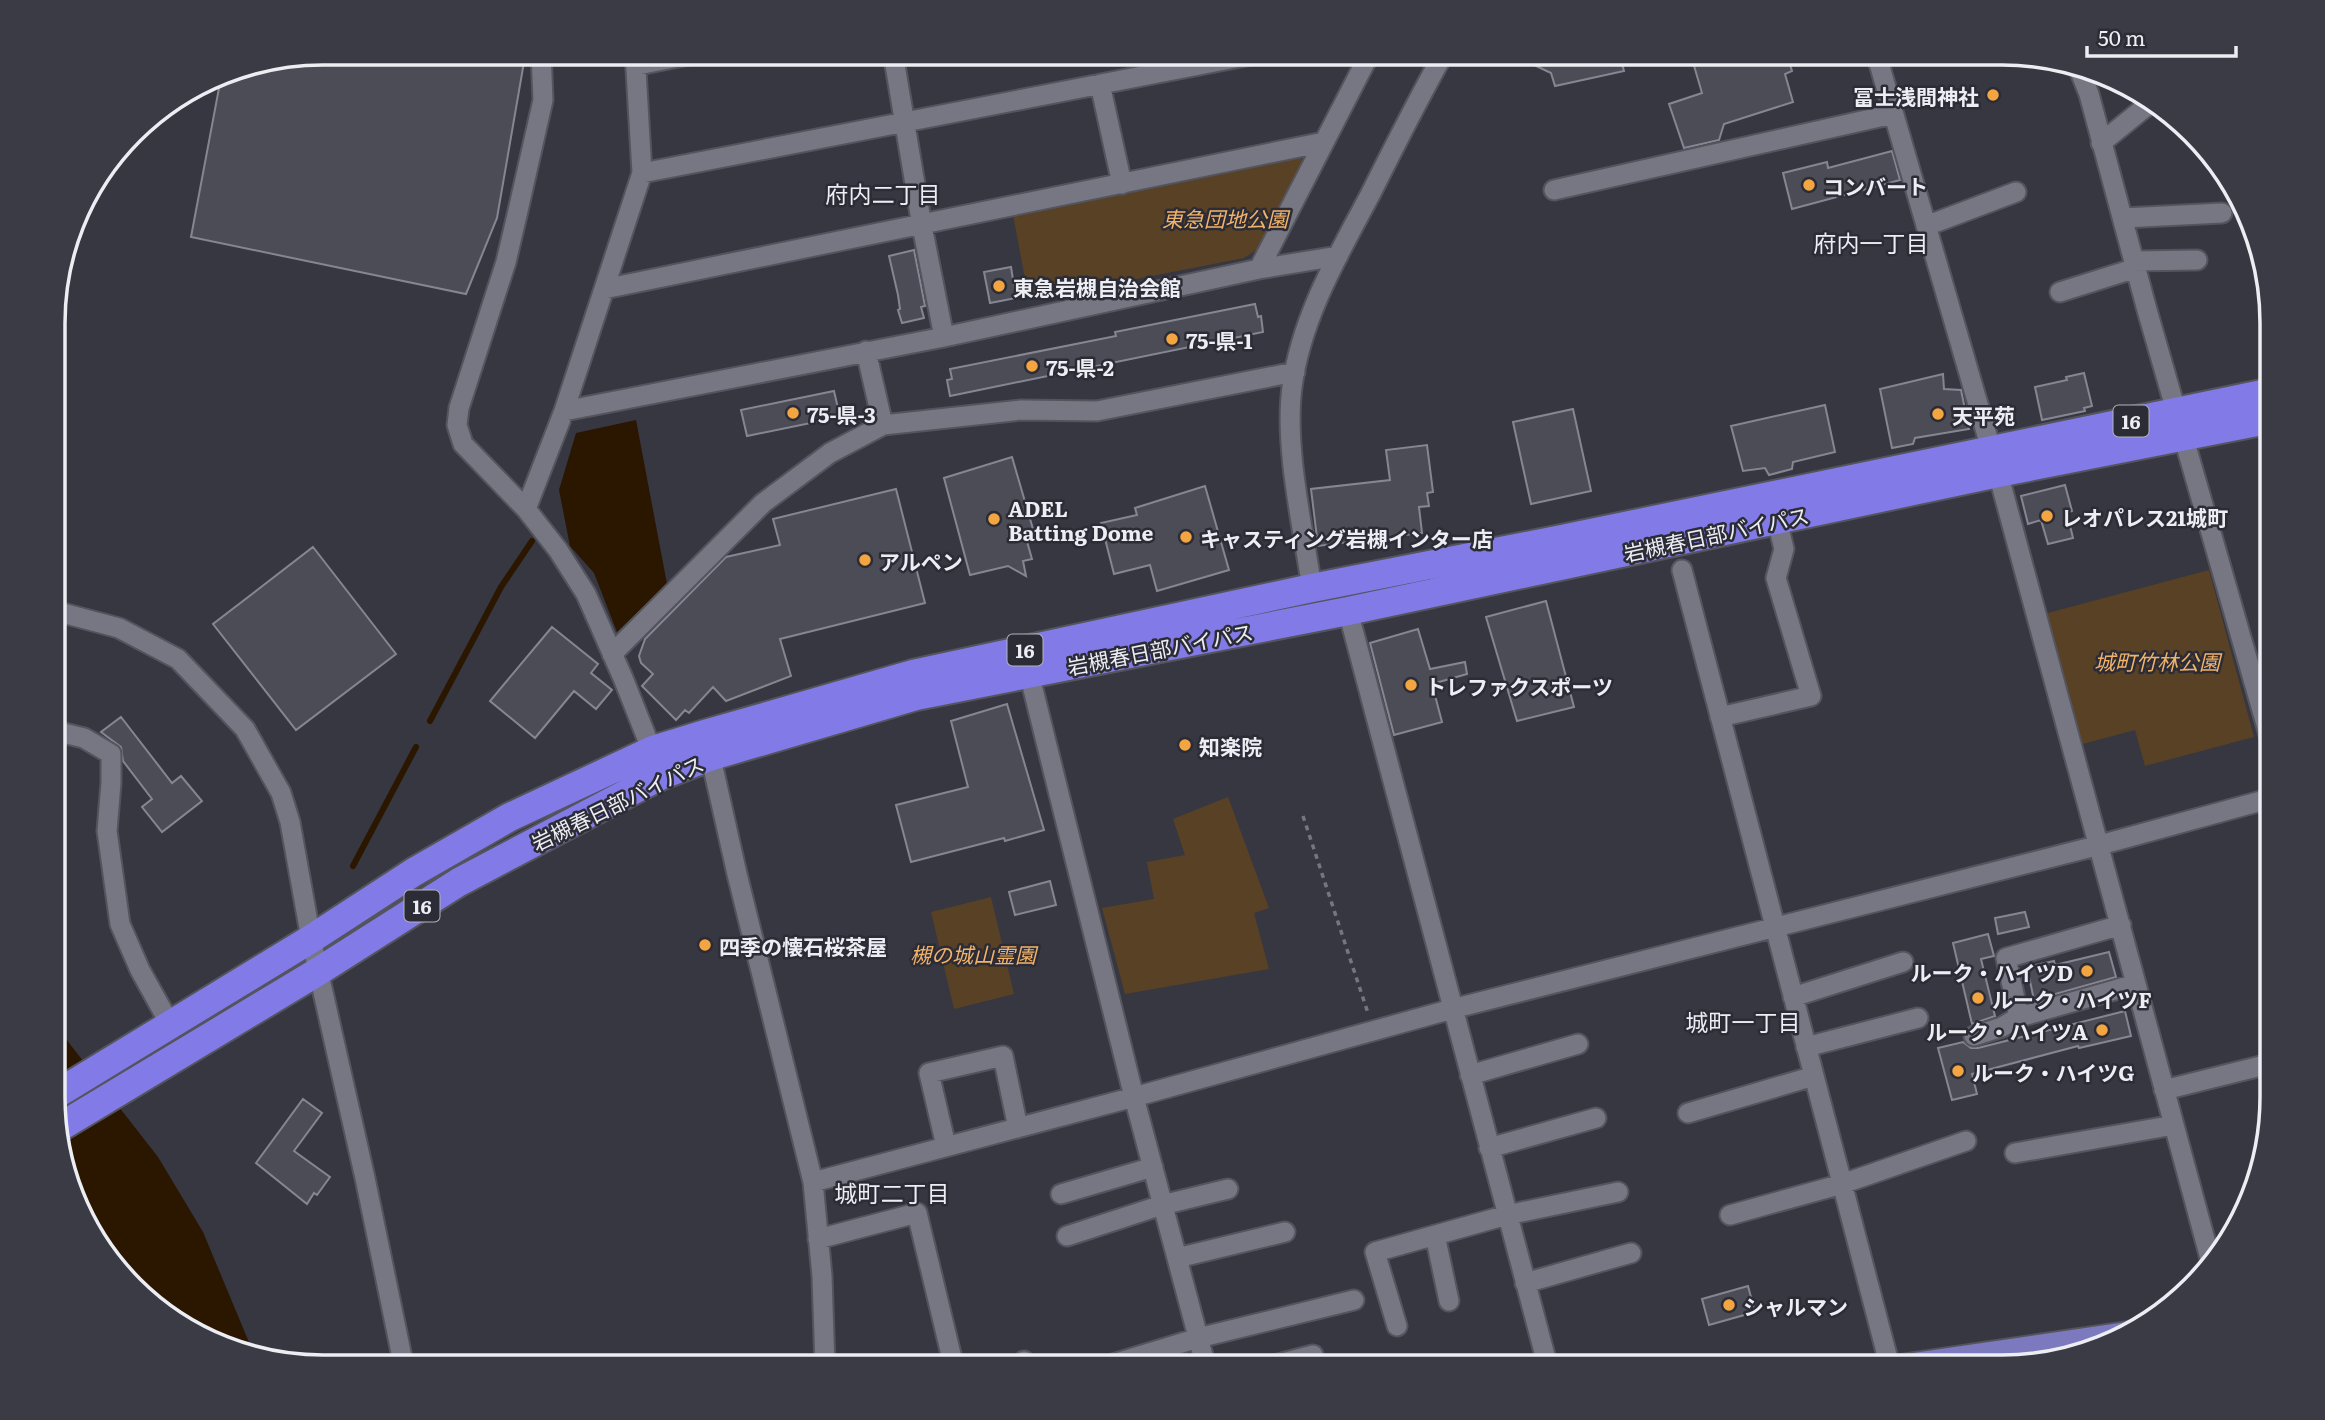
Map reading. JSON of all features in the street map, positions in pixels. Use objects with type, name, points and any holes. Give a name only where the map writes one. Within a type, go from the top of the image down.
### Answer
[{"type":"highway","name":"岩槻春日部バイパス","points":[[2181,425],[2260,396]]},
{"type":"highway","name":"岩槻春日部バイパス","points":[[65,1089],[311,939],[414,872],[510,817],[913,674],[1312,588],[1557,540],[2181,425],[2260,420]]},
{"type":"highway","name":"岩槻春日部バイパス","points":[[708,745],[916,696],[1348,611],[1777,520],[1994,461]]},
{"type":"highway","name":"岩槻春日部バイパス","points":[[66,1123],[657,763]]},
{"type":"street","points":[[542,65],[543,100],[506,262],[458,408],[457,425],[463,444],[526,509],[558,550],[586,594],[657,763]]},
{"type":"street","points":[[526,509],[564,411],[642,173],[636,65]]},
{"type":"street","points":[[895,65],[944,337]]},
{"type":"street","points":[[1157,65],[1158,72]]},
{"type":"street","points":[[642,173],[1194,65]]},
{"type":"street","points":[[1259,269],[1363,65]]},
{"type":"street","points":[[1312,588],[1291,445],[1292,388],[1314,310],[1432,65]]},
{"type":"street","points":[[1880,65],[1994,461],[2208,1252]]},
{"type":"street","points":[[2082,77],[2260,702]]},
{"type":"street","points":[[1100,84],[1122,184]]},
{"type":"street","points":[[2101,143],[2145,107]]},
{"type":"street","points":[[1554,190],[1893,114]]},
{"type":"street","points":[[604,289],[1324,142]]},
{"type":"street","points":[[1926,226],[2016,192]]},
{"type":"street","points":[[2123,218],[2222,214]]},
{"type":"street","points":[[564,411],[944,337],[1259,269],[1338,256]]},
{"type":"street","points":[[2060,292],[2135,264],[2197,260]]},
{"type":"street","points":[[866,351],[883,425]]},
{"type":"street","points":[[612,654],[763,503],[830,453],[883,425],[1021,411],[1097,411],[1296,372]]},
{"type":"street","points":[[1720,717],[1811,696],[1776,578],[1784,549],[1777,520]]},
{"type":"street","points":[[1682,570],[1887,1355]]},
{"type":"street","points":[[1348,611],[1545,1355]]},
{"type":"street","points":[[65,614],[119,628],[178,659],[245,729],[281,793],[290,822],[311,939],[401,1355]]},
{"type":"street","points":[[1029,673],[1134,1097],[1203,1355]]},
{"type":"street","points":[[65,734],[84,738],[111,754],[107,831],[120,924],[139,970],[170,1026]]},
{"type":"street","points":[[708,745],[813,1182],[824,1355]]},
{"type":"street","points":[[813,1182],[1452,1009],[2100,845],[2260,801]]},
{"type":"street","points":[[2019,1017],[2006,958],[2121,925]]},
{"type":"street","points":[[1793,997],[1903,962]]},
{"type":"street","points":[[1974,1036],[2002,1027],[2019,1017],[2136,984]]},
{"type":"street","points":[[1806,1047],[1918,1018]]},
{"type":"street","points":[[1469,1075],[1578,1044]]},
{"type":"street","points":[[947,1146],[929,1073],[1003,1056],[1018,1128]]},
{"type":"street","points":[[2164,1090],[2260,1066]]},
{"type":"street","points":[[1688,1113],[1814,1076]]},
{"type":"street","points":[[1489,1148],[1596,1118]]},
{"type":"street","points":[[2015,1153],[2174,1125]]},
{"type":"street","points":[[1730,1215],[1842,1184],[1966,1141]]},
{"type":"street","points":[[1061,1194],[1153,1167]]},
{"type":"street","points":[[1067,1236],[1162,1205],[1228,1189]]},
{"type":"street","points":[[1397,1326],[1375,1252],[1507,1214],[1618,1192]]},
{"type":"street","points":[[818,1239],[917,1213],[951,1355]]},
{"type":"street","points":[[1177,1258],[1285,1232]]},
{"type":"street","points":[[1435,1235],[1449,1301]]},
{"type":"street","points":[[1525,1283],[1631,1253]]},
{"type":"street","points":[[1142,1355],[1198,1338],[1354,1300]]},
{"type":"path","points":[[1303,816],[1374,1031]]},
{"type":"green space","name":"東急団地公園","points":[[1300,157],[1305,164],[1261,247],[1244,258],[1029,300],[1013,215]]},
{"type":"green space","name":"城町竹林公園","points":[[2209,570],[2254,737],[2145,766],[2135,730],[2079,745],[2044,614]]},
{"type":"green space","points":[[1228,797],[1269,908],[1254,913],[1269,969],[1125,994],[1102,908],[1154,899],[1147,862],[1185,855],[1173,819]]},
{"type":"green space","name":"槻の城山霊園","points":[[991,897],[1014,994],[954,1009],[931,912]]},
{"type":"shaded area","points":[[636,420],[667,584],[617,632],[594,573],[570,546],[559,490],[576,433]]},
{"type":"shaded area","points":[[65,1038],[158,1157],[203,1232],[250,1344],[224,1336],[179,1312],[140,1280],[108,1241],[84,1196],[70,1148],[65,1114]]},
{"type":"building","points":[[306,65],[523,65],[497,218],[466,294],[191,237],[219,86],[272,70]]},
{"type":"building","points":[[1534,65],[1622,65],[1624,71],[1555,86],[1551,73]]},
{"type":"building","points":[[1694,65],[1790,65],[1792,71],[1785,74],[1793,102],[1724,124],[1719,140],[1684,148],[1669,104],[1702,93]]},
{"type":"building","points":[[1892,151],[1900,180],[1792,209],[1783,173],[1827,162],[1828,168]]},
{"type":"building","points":[[914,250],[925,306],[921,307],[924,318],[902,323],[889,256]]},
{"type":"building","points":[[1011,267],[1016,298],[990,303],[984,272]]},
{"type":"building","points":[[1255,304],[1258,317],[1261,316],[1263,332],[950,396],[947,380],[952,379],[950,369],[1116,336],[1115,332]]},
{"type":"building","points":[[2084,373],[2092,406],[2084,408],[2085,411],[2042,420],[2035,387]]},
{"type":"building","points":[[1943,374],[1944,389],[1961,390],[1969,429],[1915,438],[1913,444],[1892,448],[1880,389]]},
{"type":"building","name":"75-県-3","points":[[834,391],[840,417],[747,436],[741,410]]},
{"type":"building","points":[[1825,405],[1835,452],[1793,462],[1792,469],[1769,475],[1765,468],[1743,471],[1731,426]]},
{"type":"building","points":[[1573,409],[1591,491],[1531,504],[1513,422]]},
{"type":"building","points":[[1427,445],[1433,492],[1427,493],[1429,506],[1419,507],[1422,533],[1318,546],[1311,489],[1390,480],[1386,450]]},
{"type":"building","points":[[1012,457],[1035,536],[1026,538],[1032,559],[1023,561],[1026,576],[1008,566],[970,575],[944,478]]},
{"type":"building","name":"レオパレス21城町","points":[[2065,485],[2072,511],[2067,513],[2073,538],[2048,544],[2041,520],[2028,524],[2021,496]]},
{"type":"building","points":[[1205,486],[1229,570],[1157,591],[1150,565],[1114,574],[1101,523],[1137,515],[1135,508]]},
{"type":"building","points":[[896,489],[925,603],[780,639],[791,676],[726,701],[713,687],[689,713],[685,710],[676,720],[642,686],[653,674],[641,663],[639,656],[645,639],[726,557],[780,545],[773,519]]},
{"type":"building","points":[[313,547],[396,654],[296,730],[213,624]]},
{"type":"building","points":[[1546,601],[1574,707],[1517,721],[1486,617]]},
{"type":"building","points":[[552,627],[598,664],[591,673],[612,690],[596,709],[574,691],[535,738],[490,701]]},
{"type":"building","points":[[1418,629],[1430,669],[1465,662],[1467,674],[1432,684],[1442,722],[1394,735],[1370,643]]},
{"type":"building","points":[[1007,704],[1044,830],[911,862],[896,805],[968,787],[951,721]]},
{"type":"building","points":[[121,717],[172,783],[181,776],[202,801],[162,832],[142,807],[152,799],[123,761],[121,747],[101,732]]},
{"type":"building","points":[[1050,881],[1056,905],[1015,915],[1009,892]]},
{"type":"building","points":[[2025,912],[2029,927],[1998,934],[1995,918]]},
{"type":"building","points":[[1988,934],[1994,956],[1981,959],[1995,1016],[1972,1024],[1953,943]]},
{"type":"building","points":[[2109,952],[2116,977],[2034,1000],[2027,967],[2054,961],[2055,965]]},
{"type":"building","points":[[2125,1011],[2131,1036],[2079,1048],[2078,1046],[1972,1074],[1977,1094],[1952,1100],[1938,1048],[1963,1042],[1971,1048],[1978,1048]]},
{"type":"building","points":[[303,1099],[322,1113],[294,1151],[330,1177],[307,1204],[256,1163]]},
{"type":"building","name":"シャルマン","points":[[1748,1286],[1755,1312],[1709,1325],[1702,1299]]},
{"type":"waterway","points":[[430,721],[501,587],[532,541]]},
{"type":"waterway","points":[[353,866],[416,747]]},
{"type":"place","name":"冨士浅間神社","points":[[1993,95]]},
{"type":"place","name":"コンバート","points":[[1809,185]]},
{"type":"place","name":"東急岩槻自治会館","points":[[999,286]]},
{"type":"place","name":"75-県-1","points":[[1172,339]]},
{"type":"place","name":"75-県-2","points":[[1032,366]]},
{"type":"place","name":"75-県-3","points":[[793,413]]},
{"type":"place","name":"天平苑","points":[[1938,414]]},
{"type":"place","name":"レオパレス21城町","points":[[2047,516]]},
{"type":"place","name":"ADEL Batting Dome","points":[[994,519]]},
{"type":"place","name":"キャスティング岩槻インター店","points":[[1186,537]]},
{"type":"place","name":"アルペン","points":[[865,560]]},
{"type":"place","name":"トレファクスポーツ","points":[[1411,685]]},
{"type":"place","name":"知楽院","points":[[1185,745]]},
{"type":"place","name":"四季の懐石桜茶屋","points":[[705,945]]},
{"type":"place","name":"ルーク・ハイツD","points":[[2087,971]]},
{"type":"place","name":"ルーク・ハイツF","points":[[1978,998]]},
{"type":"place","name":"ルーク・ハイツA","points":[[2102,1030]]},
{"type":"place","name":"ルーク・ハイツG","points":[[1958,1071]]},
{"type":"place","name":"シャルマン","points":[[1729,1305]]},
{"type":"district","name":"府内二丁目","points":[[883,193]]},
{"type":"district","name":"府内一丁目","points":[[1871,242]]},
{"type":"district","name":"城町一丁目","points":[[1743,1021]]},
{"type":"district","name":"城町二丁目","points":[[892,1192]]}]
